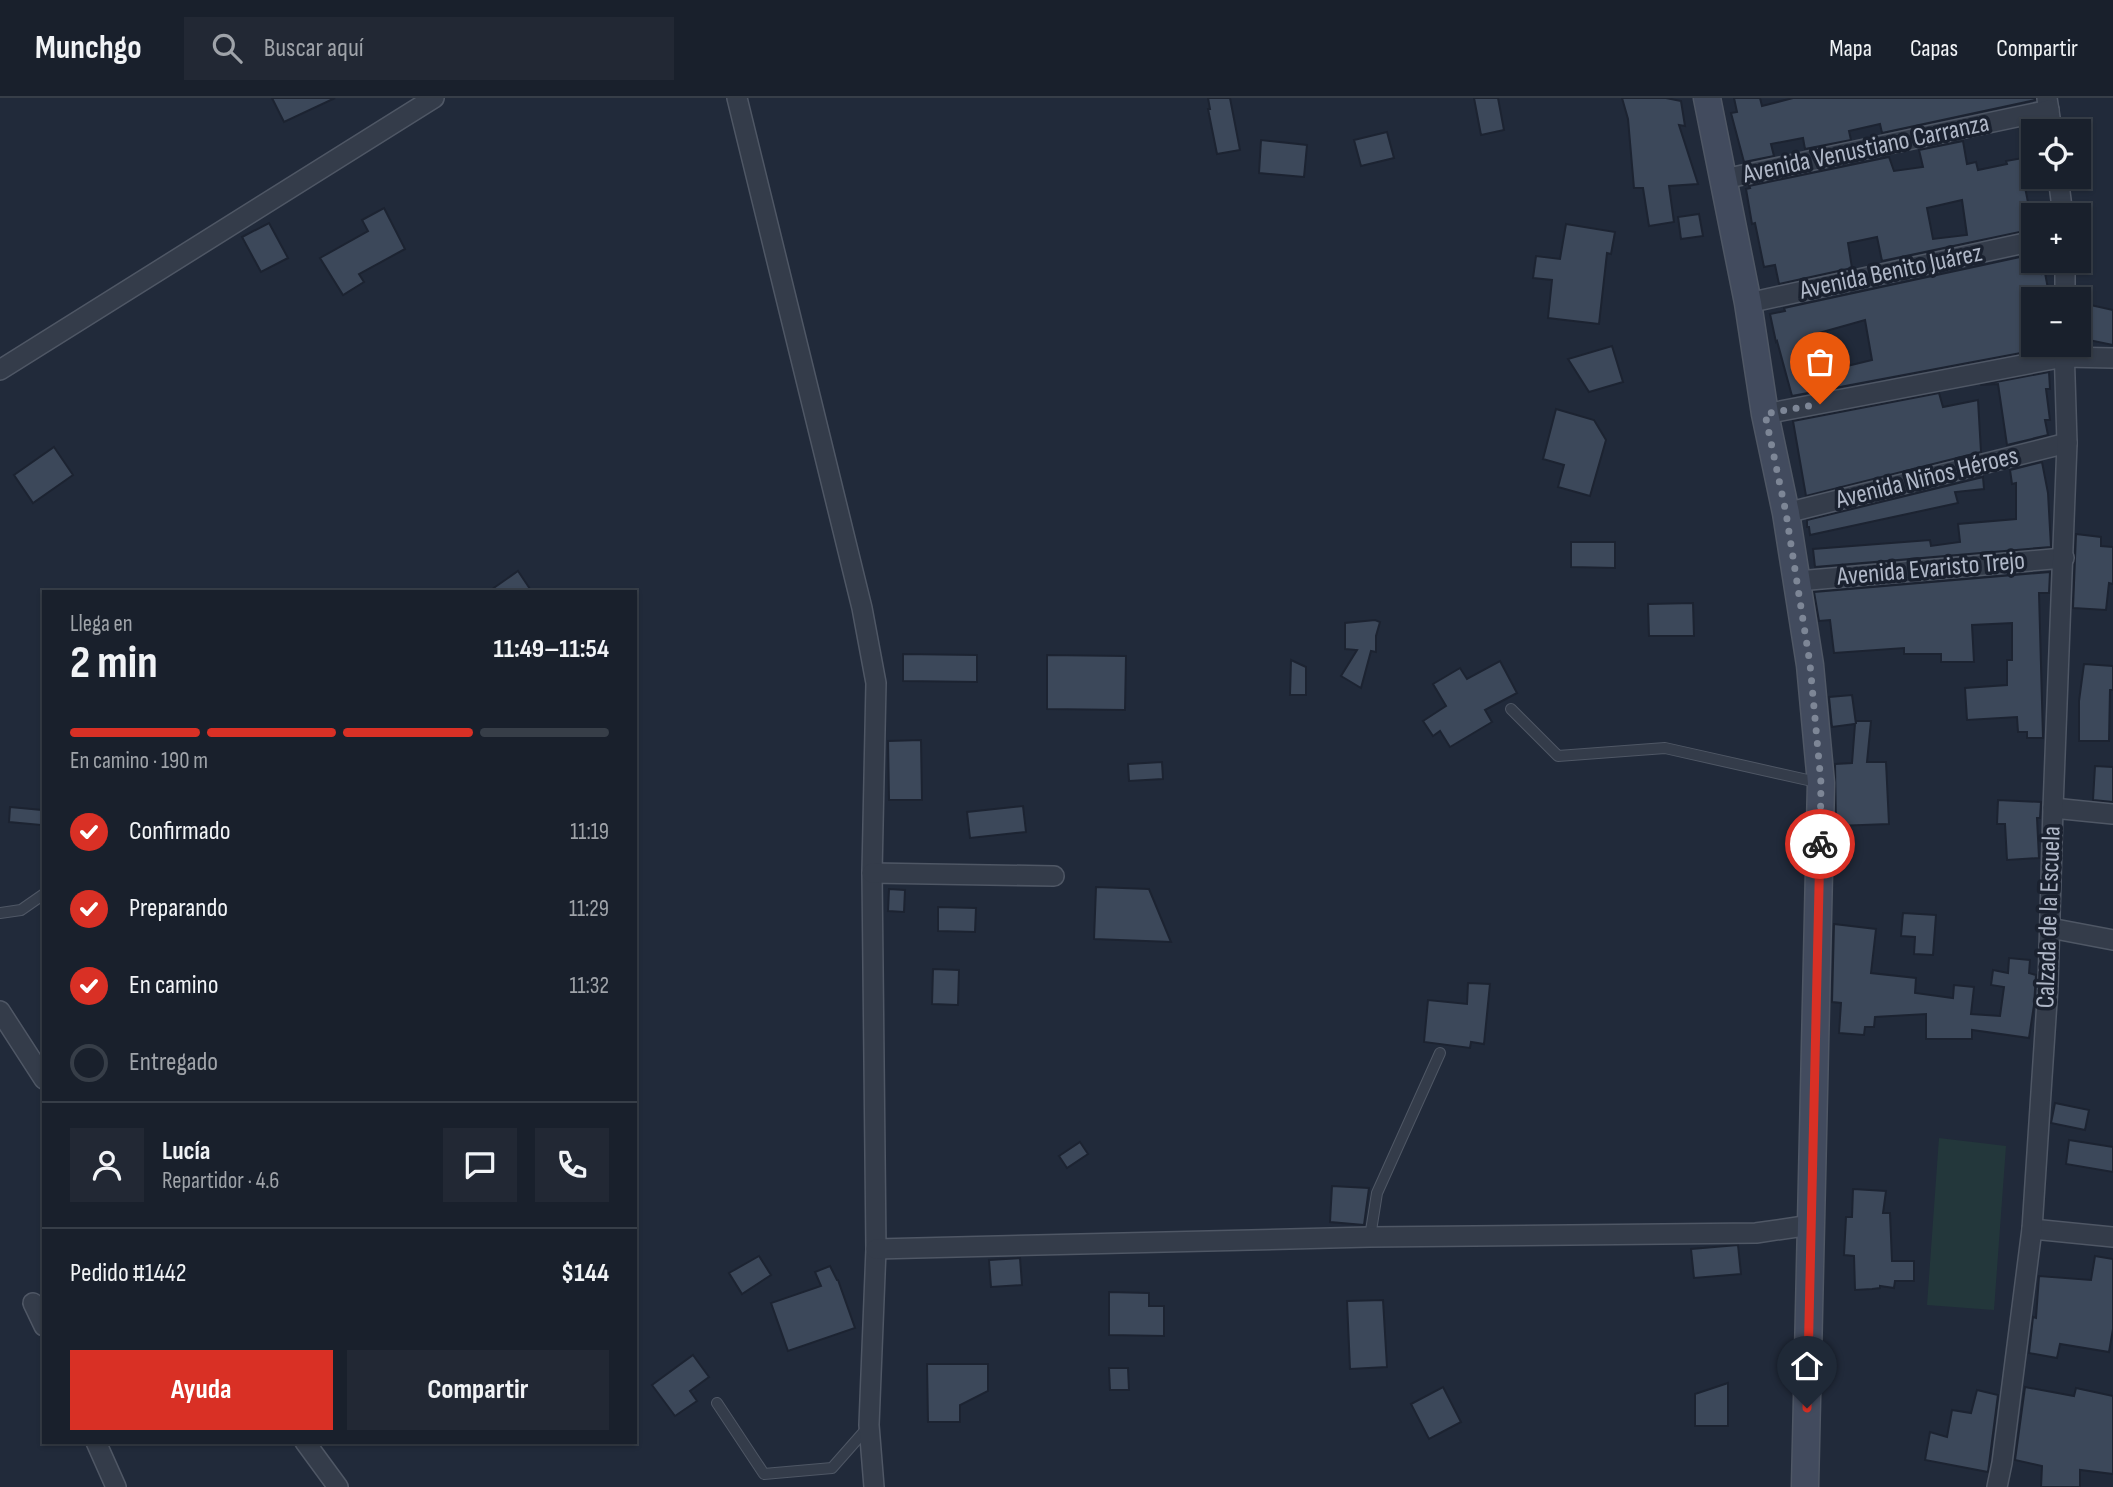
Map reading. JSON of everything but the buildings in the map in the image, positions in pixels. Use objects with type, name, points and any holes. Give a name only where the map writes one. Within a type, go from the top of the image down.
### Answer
[{"type":"main road","points":[[1707,98],[1748,303],[1765,414],[1798,581],[1810,664],[1821,783],[1805,1487]]},
{"type":"street","points":[[0,370],[434,98]]},
{"type":"street","points":[[737,98],[859,594],[876,684],[873,873],[876,1249],[869,1425],[874,1487]]},
{"type":"street","name":"Avenida Venustiano Carranza","points":[[1724,179],[2048,104]]},
{"type":"street","name":"Avenida Benito Juárez","points":[[1748,303],[2021,244]]},
{"type":"street","points":[[2091,355],[2113,358]]},
{"type":"street","points":[[1765,414],[2036,357]]},
{"type":"street","name":"Calzada de la Escuela","points":[[1997,1487],[2032,1229],[2048,986],[2067,443],[2064,357]]},
{"type":"street","name":"Avenida Niños Héroes","points":[[1786,513],[2067,443]]},
{"type":"street","name":"Avenida Evaristo Trejo","points":[[1798,581],[2064,558]]},
{"type":"street","points":[[2053,808],[2113,814]]},
{"type":"street","points":[[873,873],[1054,876]]},
{"type":"street","points":[[2050,928],[2113,940]]},
{"type":"street","points":[[0,1011],[42,1076]]},
{"type":"street","points":[[876,1249],[1370,1237],[1756,1233],[1811,1225]]},
{"type":"street","points":[[2032,1229],[2113,1237]]},
{"type":"street","points":[[33,1303],[42,1322]]},
{"type":"street","points":[[97,1444],[116,1487]]},
{"type":"street","points":[[306,1444],[338,1487]]},
{"type":"lane","points":[[1511,709],[1558,756],[1665,748],[1821,783]]},
{"type":"lane","points":[[0,913],[21,910],[42,895]]},
{"type":"lane","points":[[1370,1237],[1377,1193],[1440,1054]]},
{"type":"lane","points":[[716,1403],[764,1474],[832,1468],[869,1425]]},
{"type":"green space","points":[[1939,1138],[2006,1146],[1994,1310],[1927,1305]]},
{"type":"way so far","points":[[1820,404],[1765,414],[1786,513],[1810,664],[1821,783],[1820,844]]},
{"type":"route","points":[[1807,1408],[1820,844]]}]
